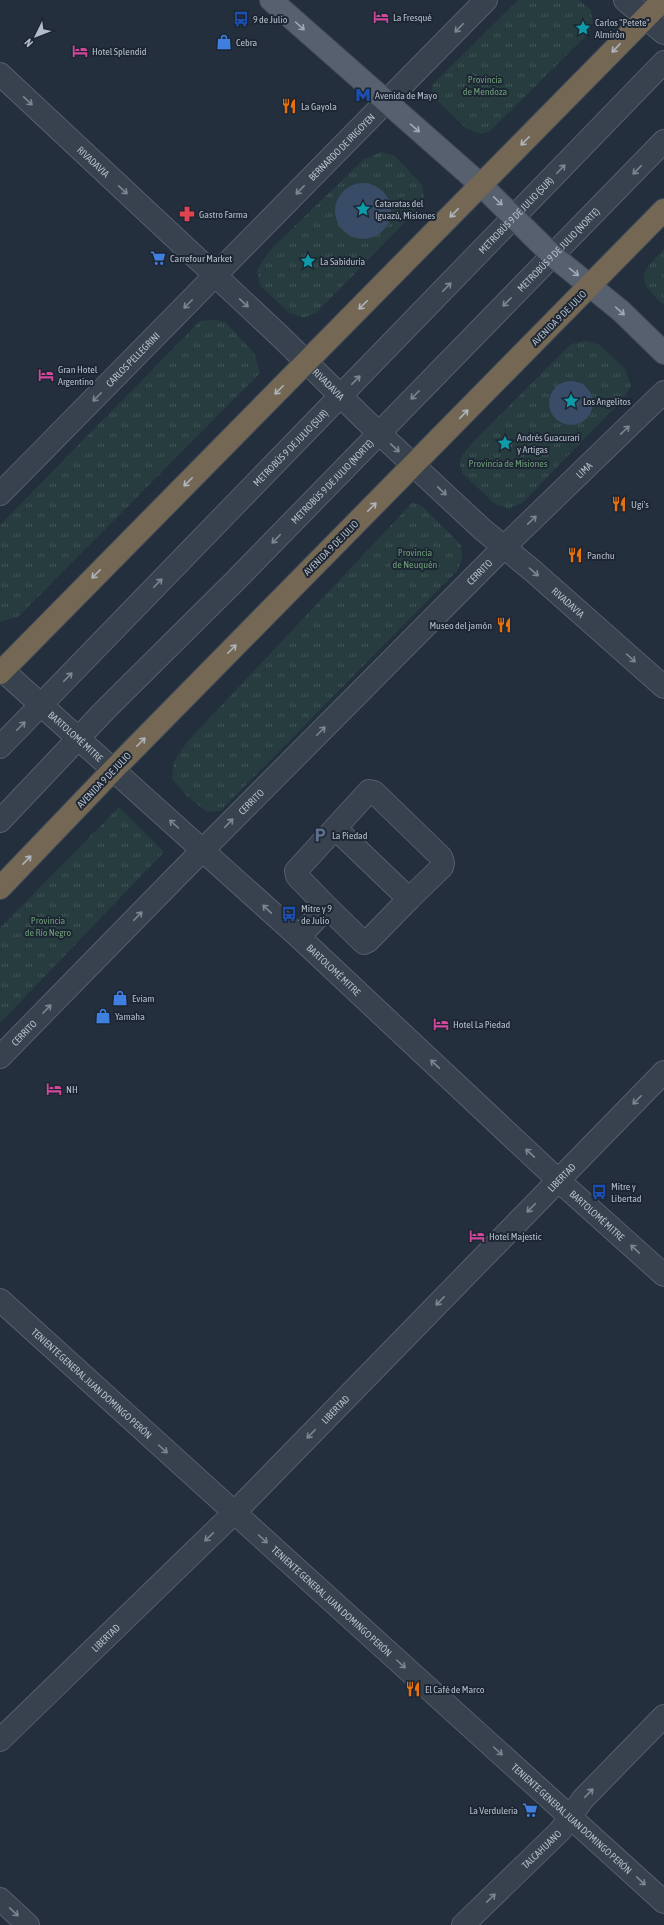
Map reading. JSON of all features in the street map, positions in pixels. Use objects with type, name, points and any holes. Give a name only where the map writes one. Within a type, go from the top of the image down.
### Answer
[{"type":"highway","points":[[1,670],[663,0]]},
{"type":"highway","name":"AVENIDA 9 DE JULIO","points":[[0,888],[113,770],[591,286],[664,210]]},
{"type":"main road","points":[[271,0],[481,185],[554,256],[621,311],[664,353]]},
{"type":"street","name":"BERNARDO DE IRIGOYEN","points":[[216,276],[486,0]]},
{"type":"street","points":[[625,0],[664,33]]},
{"type":"street","name":"METROBÚS 9 DE JULIO (SUR)","points":[[0,747],[664,62]]},
{"type":"street","name":"RIVADAVIA","points":[[0,74],[216,276],[413,465],[664,687]]},
{"type":"street","name":"METROBÚS 9 DE JULIO (NORTE)","points":[[0,821],[106,709],[236,581],[378,432],[554,256],[664,142]]},
{"type":"street","name":"CARLOS PELLEGRINI","points":[[0,494],[216,276]]},
{"type":"street","name":"LIMA","points":[[504,547],[664,392]]},
{"type":"street","name":"CERRITO","points":[[0,1057],[504,547]]},
{"type":"street","name":"BARTOLOMÉ MITRE","points":[[1,670],[299,937],[558,1180],[664,1275]]},
{"type":"street","points":[[369,791],[374,792],[441,857],[443,863],[442,867],[409,899],[368,941],[364,943],[297,876],[296,871],[369,791]]},
{"type":"street","points":[[335,828],[409,899]]},
{"type":"street","points":[[299,937],[327,907]]},
{"type":"street","name":"LIBERTAD","points":[[0,1740],[234,1513],[664,1072]]},
{"type":"street","name":"TENIENTE GENERAL JUAN DOMINGO PERÓN","points":[[0,1300],[664,1902]]},
{"type":"street","name":"TALCAHUANO","points":[[463,1925],[560,1831],[583,1799],[664,1716]]},
{"type":"street","points":[[0,1899],[28,1925]]},
{"type":"green space","name":"Provincia de Mendoza","points":[[518,0],[579,0],[591,10],[593,24],[586,36],[489,132],[480,134],[466,128],[432,96],[432,85]]},
{"type":"green space","points":[[381,152],[395,156],[422,185],[424,197],[415,212],[316,313],[303,318],[288,312],[260,285],[257,270],[270,250],[364,159]]},
{"type":"green space","points":[[664,249],[664,305],[649,289],[645,283],[644,277],[649,265]]},
{"type":"green space","points":[[215,320],[225,322],[254,353],[260,373],[19,616],[0,622],[0,525],[200,321]]},
{"type":"green space","name":"Provincia de Misiones","points":[[586,341],[600,345],[625,369],[631,386],[623,399],[522,503],[509,509],[495,504],[463,474],[460,465],[461,457],[472,443],[571,344]]},
{"type":"green space","name":"Provincia de Neuquén","points":[[412,503],[421,505],[461,545],[462,559],[457,571],[220,811],[207,812],[187,796],[172,779],[174,761],[187,742]]},
{"type":"green space","name":"Provincia de Río Negro","points":[[119,807],[164,852],[0,1023],[0,928]]},
{"type":"water","name":"Cataratas del Iguazú, Misiones","points":[[357,183],[369,183],[383,191],[391,205],[389,222],[383,231],[369,239],[357,239],[347,234],[340,227],[335,217],[335,205],[340,195],[347,188]]},
{"type":"water","name":"Los Angelitos","points":[[567,381],[575,381],[587,387],[593,399],[593,407],[587,419],[575,425],[567,425],[555,419],[549,407],[549,399],[555,387]]},
{"type":"place","name":"La Fresqué","points":[[381,17]]},
{"type":"place","name":"9 de Julio","points":[[241,19]]},
{"type":"place","name":"Carlos \"Petete\" Almirón","points":[[583,28]]},
{"type":"place","name":"Cebra","points":[[224,42]]},
{"type":"place","name":"Hotel Splendid","points":[[80,51]]},
{"type":"place","name":"Avenida de Mayo","points":[[363,95]]},
{"type":"place","name":"La Gayola","points":[[289,106]]},
{"type":"place","name":"Cataratas del Iguazú, Misiones","points":[[363,209]]},
{"type":"place","name":"Gastro Farma","points":[[187,214]]},
{"type":"place","name":"Carrefour Market","points":[[158,258]]},
{"type":"place","name":"La Sabiduría","points":[[308,261]]},
{"type":"place","name":"Gran Hotel Argentino","points":[[46,375]]},
{"type":"place","name":"Los Angelitos","points":[[571,401]]},
{"type":"place","name":"Andrés Guacurarí y Artigas","points":[[505,443]]},
{"type":"place","name":"Ugi's","points":[[619,504]]},
{"type":"place","name":"Panchu","points":[[575,555]]},
{"type":"place","name":"Museo del jamón","points":[[504,625]]},
{"type":"place","name":"La Piedad","points":[[320,835]]},
{"type":"place","name":"Mitre y 9 de Julio","points":[[289,914]]},
{"type":"place","name":"Eviam","points":[[120,998]]},
{"type":"place","name":"Yamaha","points":[[103,1016]]},
{"type":"place","name":"Hotel La Piedad","points":[[441,1024]]},
{"type":"place","name":"NH","points":[[54,1089]]},
{"type":"place","name":"Mitre y Libertad","points":[[599,1192]]},
{"type":"place","name":"Hotel Majestic","points":[[477,1236]]},
{"type":"place","name":"El Café de Marco","points":[[413,1689]]},
{"type":"place","name":"La Verduleria","points":[[530,1810]]}]
